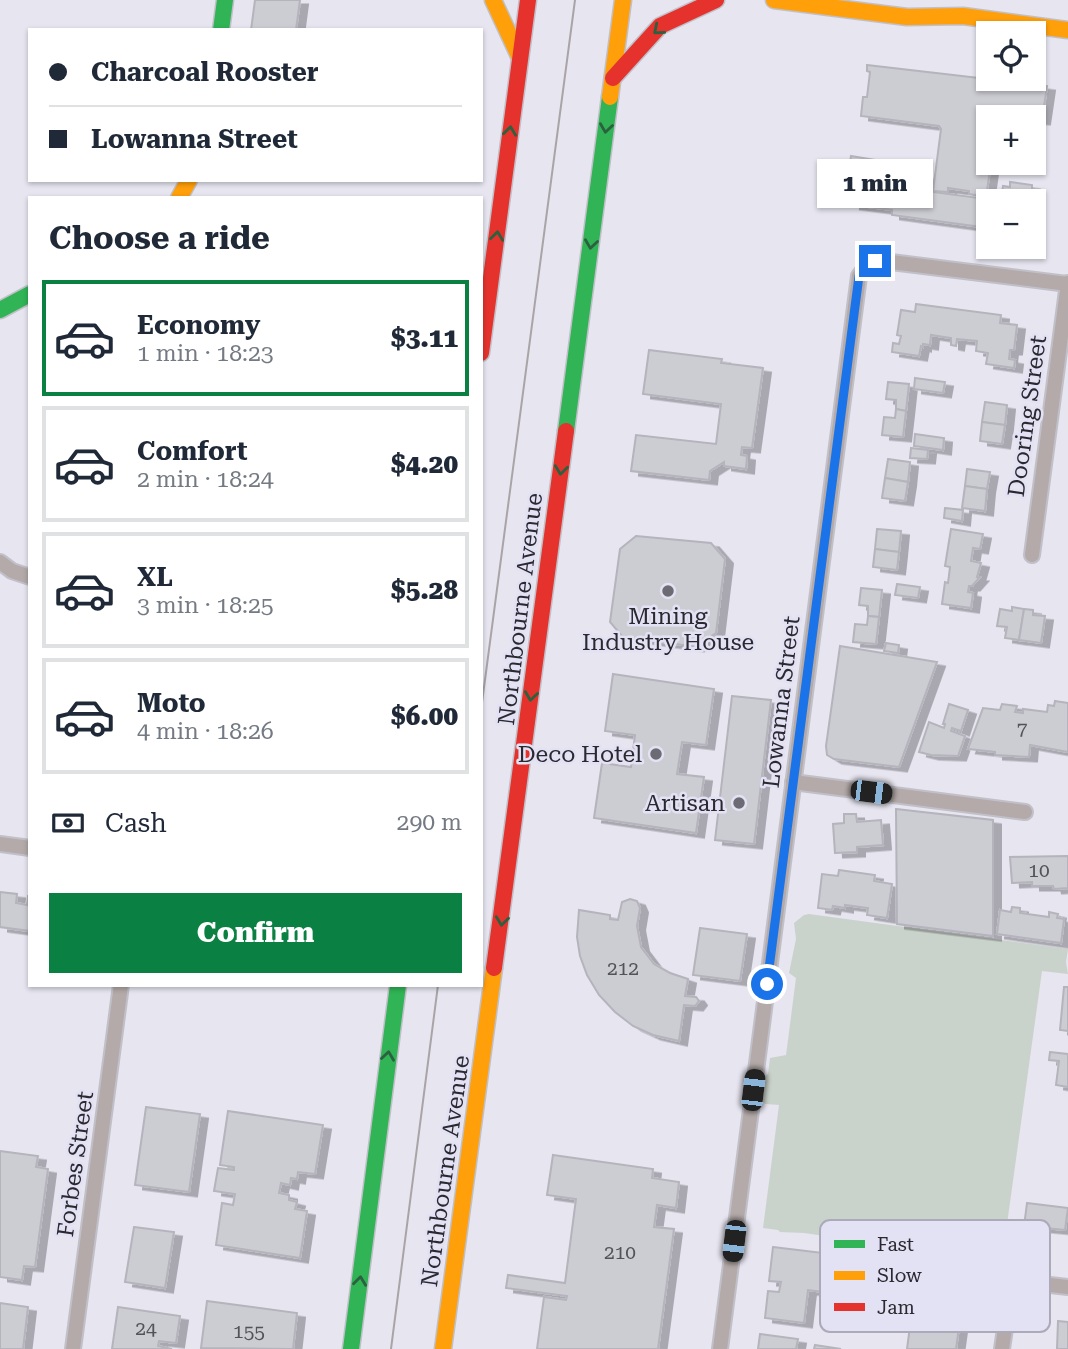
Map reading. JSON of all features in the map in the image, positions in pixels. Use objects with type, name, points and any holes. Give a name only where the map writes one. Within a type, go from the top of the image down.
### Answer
[{"type":"main road","points":[[221,28],[225,0]]},
{"type":"main road","points":[[493,0],[520,58]]},
{"type":"main road","points":[[483,338],[528,0]]},
{"type":"main road","name":"Northbourne Avenue","points":[[443,1349],[623,0]]},
{"type":"main road","points":[[613,78],[660,26],[716,0]]},
{"type":"main road","points":[[774,0],[907,17],[963,16],[1068,30]]},
{"type":"main road","points":[[929,0],[963,16]]},
{"type":"main road","points":[[0,310],[28,295]]},
{"type":"main road","points":[[351,1349],[398,987]]},
{"type":"street","name":"Lowanna Street","points":[[720,1349],[859,276],[869,263],[883,261],[1068,284]]},
{"type":"street","name":"Dooring Street","points":[[1032,555],[1068,284]]},
{"type":"street","points":[[0,562],[12,571],[28,577]]},
{"type":"street","points":[[793,782],[1025,812]]},
{"type":"street","points":[[0,844],[28,848]]},
{"type":"street","name":"Forbes Street","points":[[74,1349],[121,987]]},
{"type":"street","points":[[1050,1285],[1068,1287]]},
{"type":"shaded area","points":[[804,915],[1068,949],[1068,974],[1042,971],[1008,1220],[820,1220],[820,1235],[763,1228],[779,1105],[765,1104],[756,1094],[760,1079],[768,1074],[770,1058],[786,1055],[796,978],[789,973],[796,939],[794,923]]},
{"type":"building","points":[[255,0],[300,0],[296,28],[251,28]]},
{"type":"building","points":[[867,65],[976,78],[976,91],[1046,91],[1047,86],[1044,105],[976,105],[976,175],[989,175],[987,189],[976,189],[976,195],[969,194],[969,191],[948,188],[948,192],[933,191],[941,129],[939,126],[861,116],[863,97],[867,97],[870,72],[867,71]]},
{"type":"building","points":[[851,156],[882,161],[882,164],[888,165],[888,161],[923,169],[922,175],[927,175],[925,191],[976,198],[976,226],[892,215],[892,210],[852,205],[856,171],[849,170]]},
{"type":"building","points":[[1010,182],[1032,185],[1032,189],[1003,189],[1003,186],[1010,187]]},
{"type":"building","points":[[916,304],[1001,315],[1000,323],[1017,325],[1014,350],[1010,350],[1009,359],[1015,360],[1014,368],[986,364],[988,353],[976,351],[977,341],[957,339],[956,346],[951,345],[951,338],[931,335],[930,345],[921,346],[919,356],[892,352],[893,343],[899,344],[901,336],[897,335],[901,310],[915,312]]},
{"type":"building","points":[[649,350],[722,359],[721,363],[763,368],[752,448],[742,447],[741,455],[747,456],[746,469],[724,466],[724,462],[710,471],[709,480],[631,471],[636,435],[716,444],[721,404],[643,394]]},
{"type":"building","points":[[915,378],[945,382],[943,393],[914,389]]},
{"type":"building","points":[[888,382],[909,384],[906,411],[896,409],[896,400],[886,399]]},
{"type":"building","points":[[985,402],[1007,405],[1005,425],[982,422]]},
{"type":"building","points":[[896,409],[906,411],[903,437],[882,435],[884,417],[895,418]]},
{"type":"building","points":[[982,422],[1005,425],[1002,444],[980,441]]},
{"type":"building","points":[[915,434],[944,438],[943,450],[914,446]]},
{"type":"building","points":[[911,448],[928,450],[927,459],[910,458]]},
{"type":"building","points":[[888,459],[910,462],[908,482],[885,478]]},
{"type":"building","points":[[967,469],[990,472],[987,489],[965,486]]},
{"type":"building","points":[[885,478],[908,482],[905,501],[882,498]]},
{"type":"building","points":[[965,486],[987,489],[985,511],[962,508]]},
{"type":"building","points":[[945,508],[963,510],[962,521],[944,518]]},
{"type":"building","points":[[877,529],[901,531],[899,552],[875,549]]},
{"type":"building","points":[[951,529],[983,534],[980,549],[973,548],[971,561],[981,563],[977,577],[980,577],[969,586],[968,592],[973,593],[971,608],[942,604],[950,567],[945,566]]},
{"type":"building","name":"Mining Industry House","points":[[636,536],[711,543],[725,559],[716,633],[696,647],[622,636],[610,622],[620,549]]},
{"type":"building","points":[[875,549],[899,552],[897,570],[873,567]]},
{"type":"building","points":[[897,584],[920,587],[918,598],[895,595]]},
{"type":"building","points":[[861,588],[882,590],[879,617],[868,616],[868,606],[859,605]]},
{"type":"building","points":[[1012,607],[1024,609],[1019,640],[1005,638],[1007,627],[997,626],[1000,609],[1012,611]]},
{"type":"building","points":[[1024,609],[1033,610],[1033,615],[1045,616],[1041,643],[1019,640]]},
{"type":"building","points":[[868,616],[879,617],[876,644],[853,642],[855,624],[867,625]]},
{"type":"building","points":[[886,643],[899,645],[898,653],[884,651]]},
{"type":"building","points":[[840,646],[937,662],[899,767],[834,759],[827,755]]},
{"type":"building","name":"Deco Hotel","points":[[613,674],[714,689],[706,745],[682,742],[677,774],[704,777],[696,833],[594,818],[602,763],[631,767],[635,735],[605,731]]},
{"type":"building","name":"Artisan","points":[[732,696],[771,700],[754,844],[715,840]]},
{"type":"building","points":[[1055,701],[1068,703],[1068,752],[1030,745],[1029,757],[995,755],[995,752],[968,749],[983,708],[1000,710],[1002,704],[1017,706],[1015,712],[1023,713],[1023,709],[1047,712],[1048,705],[1054,706]]},
{"type":"building","points":[[949,704],[968,710],[961,731],[952,728],[951,731],[965,736],[958,756],[919,752],[929,722],[944,728]]},
{"type":"building","points":[[896,809],[993,820],[993,936],[897,924]]},
{"type":"building","points":[[844,814],[856,814],[857,822],[881,820],[883,845],[857,847],[857,852],[835,853],[833,824],[844,823]]},
{"type":"building","points":[[1068,856],[1068,888],[1032,886],[1032,882],[1012,883],[1010,857]]},
{"type":"building","points":[[839,870],[875,875],[874,881],[892,884],[887,918],[867,915],[868,908],[845,905],[845,908],[833,906],[832,910],[818,908],[822,874],[838,876]]},
{"type":"building","points":[[0,892],[17,894],[16,903],[27,905],[28,896],[28,931],[0,927]]},
{"type":"building","points":[[630,899],[637,901],[640,908],[637,926],[641,947],[654,964],[688,979],[685,996],[696,997],[699,1001],[695,1006],[684,1005],[679,1041],[653,1035],[633,1026],[615,1012],[599,995],[580,956],[577,937],[579,910],[610,915],[610,919],[618,920],[622,902]]},
{"type":"building","points":[[1012,907],[1020,908],[1020,913],[1049,917],[1049,912],[1058,914],[1057,918],[1064,919],[1061,943],[997,934],[1000,910],[1011,912]]},
{"type":"building","points":[[700,928],[747,934],[740,981],[693,975]]},
{"type":"building","points":[[1064,987],[1068,987],[1068,1031],[1060,1030]]},
{"type":"building","points":[[1050,1052],[1068,1054],[1068,1087],[1056,1085],[1059,1061],[1049,1060]]},
{"type":"building","points":[[146,1107],[200,1114],[189,1192],[135,1185]]},
{"type":"building","points":[[228,1111],[323,1125],[315,1174],[298,1172],[297,1179],[291,1178],[290,1185],[281,1183],[279,1193],[289,1195],[289,1200],[297,1202],[295,1209],[307,1211],[300,1258],[216,1245],[222,1203],[233,1205],[235,1194],[214,1191],[218,1168],[234,1170],[234,1167],[220,1165]]},
{"type":"building","points":[[0,1151],[38,1156],[36,1167],[48,1169],[35,1267],[24,1266],[22,1280],[0,1277]]},
{"type":"building","points":[[553,1155],[653,1169],[652,1178],[679,1182],[676,1208],[657,1205],[654,1227],[674,1229],[658,1349],[537,1349],[544,1297],[566,1300],[567,1296],[506,1288],[508,1275],[565,1283],[576,1199],[547,1195]]},
{"type":"building","points":[[1027,1203],[1068,1208],[1065,1230],[1050,1228],[1050,1220],[1025,1220]]},
{"type":"building","points":[[134,1227],[174,1232],[165,1288],[125,1282]]},
{"type":"building","points":[[773,1247],[820,1253],[820,1292],[808,1290],[804,1323],[765,1318],[768,1291],[779,1292],[781,1282],[769,1281]]},
{"type":"building","points":[[207,1301],[297,1313],[293,1349],[201,1348]]},
{"type":"building","points":[[0,1303],[28,1307],[23,1349],[0,1349]]},
{"type":"building","points":[[118,1307],[180,1316],[176,1343],[159,1341],[158,1346],[172,1349],[112,1349]]},
{"type":"building","points":[[1058,1321],[1068,1322],[1068,1349],[1057,1349]]},
{"type":"building","points":[[909,1332],[958,1332],[956,1349],[907,1349]]},
{"type":"building","points":[[760,1334],[798,1339],[796,1349],[758,1349]]},
{"type":"building","points":[[815,1345],[841,1349],[814,1349]]},
{"type":"tram line","points":[[483,695],[575,0]]},
{"type":"tram line","points":[[391,1349],[438,987]]},
{"type":"traffic: fast","points":[[221,28],[225,0]]},
{"type":"traffic: fast","points":[[566,431],[610,97]]},
{"type":"traffic: fast","points":[[0,310],[28,295]]},
{"type":"traffic: fast","points":[[351,1349],[398,987]]},
{"type":"traffic: slow","points":[[493,0],[520,58]]},
{"type":"traffic: slow","points":[[610,97],[623,0]]},
{"type":"traffic: slow","points":[[774,0],[907,17],[963,16],[1068,30]]},
{"type":"traffic: slow","points":[[180,196],[188,182]]},
{"type":"traffic: slow","points":[[443,1349],[494,968]]},
{"type":"traffic: jam","points":[[483,338],[528,0]]},
{"type":"traffic: jam","points":[[613,78],[660,26],[716,0]]},
{"type":"traffic: jam","points":[[494,968],[566,431]]},
{"type":"place","name":"Mining Industry House","points":[[668,591]]},
{"type":"place","name":"Deco Hotel","points":[[656,754]]},
{"type":"place","name":"Artisan","points":[[739,803]]},
{"type":"route","points":[[767,984],[859,276],[869,263],[875,261]]}]
